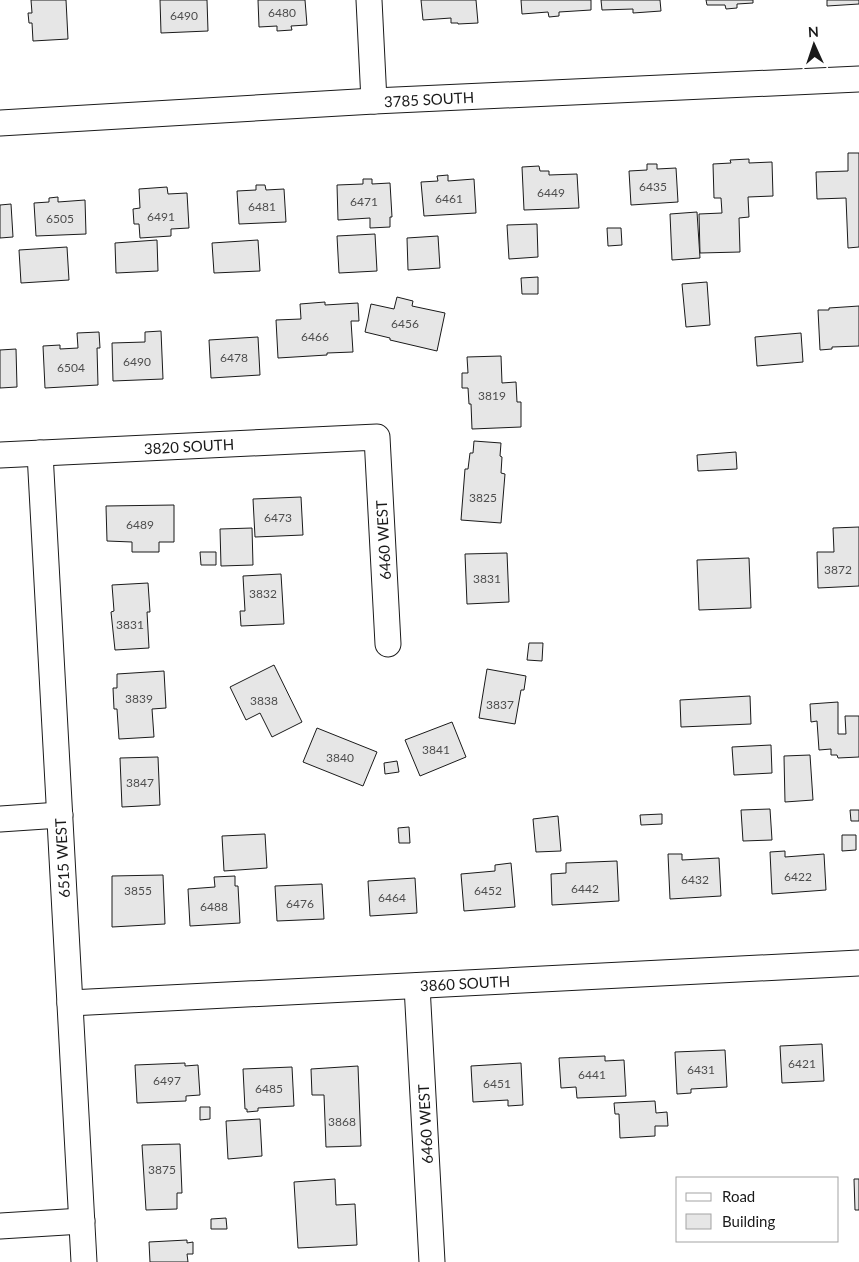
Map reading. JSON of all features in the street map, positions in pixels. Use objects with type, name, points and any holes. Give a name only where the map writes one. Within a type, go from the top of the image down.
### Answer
[{"type":"street","points":[[369,0],[374,102]]},
{"type":"street","name":"3785 SOUTH","points":[[0,123],[374,102],[859,79]]},
{"type":"street","name":"3820 SOUTH","points":[[0,455],[377,436]]},
{"type":"street","name":"6460 WEST","points":[[377,436],[388,644]]},
{"type":"street","name":"6515 WEST","points":[[40,453],[84,1262]]},
{"type":"street","points":[[0,819],[60,815]]},
{"type":"street","name":"3860 SOUTH","points":[[70,1003],[859,963]]},
{"type":"street","name":"6460 WEST","points":[[417,986],[432,1262]]},
{"type":"street","points":[[0,1226],[82,1221]]},
{"type":"building","points":[[31,0],[66,0],[68,39],[33,41],[32,23],[29,23],[28,13],[32,13]]},
{"type":"building","points":[[160,0],[207,0],[208,31],[161,33]]},
{"type":"building","points":[[258,0],[305,0],[307,25],[291,26],[292,30],[277,31],[277,26],[259,27]]},
{"type":"building","points":[[421,0],[476,0],[478,23],[451,23],[451,18],[423,20]]},
{"type":"building","points":[[521,0],[591,0],[591,10],[559,12],[559,16],[549,17],[548,12],[522,14]]},
{"type":"building","points":[[601,0],[660,0],[661,11],[633,13],[633,9],[602,10]]},
{"type":"building","points":[[706,0],[753,0],[753,3],[737,4],[737,8],[726,9],[725,5],[707,5]]},
{"type":"building","points":[[827,0],[859,0],[859,4],[827,6]]},
{"type":"building","points":[[848,153],[859,153],[859,247],[848,248],[846,198],[817,199],[816,172],[848,171]]},
{"type":"building","points":[[749,159],[749,163],[772,162],[773,196],[748,197],[749,217],[739,218],[740,252],[700,253],[699,214],[722,213],[721,198],[714,198],[713,164],[731,163],[730,160]]},
{"type":"building","points":[[647,164],[657,164],[657,169],[676,168],[678,202],[631,205],[629,171],[647,170]]},
{"type":"building","points":[[539,166],[540,171],[549,171],[549,175],[577,174],[579,208],[524,210],[522,167]]},
{"type":"building","points":[[448,175],[448,181],[474,179],[476,213],[424,216],[421,182],[438,181],[437,176]]},
{"type":"building","points":[[363,179],[372,179],[372,184],[390,183],[392,217],[390,217],[390,227],[370,228],[370,218],[338,220],[337,185],[363,184]]},
{"type":"building","points":[[256,185],[265,185],[266,190],[284,189],[286,222],[239,224],[237,191],[256,190]]},
{"type":"building","points":[[167,187],[168,194],[187,193],[189,228],[171,229],[171,236],[140,238],[139,224],[134,224],[133,209],[140,208],[139,189]]},
{"type":"building","points":[[58,197],[58,202],[85,200],[86,234],[36,236],[34,203],[49,202],[49,198]]},
{"type":"building","points":[[11,204],[13,237],[0,238],[0,205]]},
{"type":"building","points":[[697,212],[700,258],[672,260],[670,214]]},
{"type":"building","points":[[537,224],[538,257],[509,259],[507,225]]},
{"type":"building","points":[[607,228],[621,228],[622,245],[608,246]]},
{"type":"building","points":[[375,234],[377,271],[339,273],[337,236]]},
{"type":"building","points":[[438,236],[440,268],[408,270],[407,238]]},
{"type":"building","points":[[157,240],[158,271],[116,273],[115,243]]},
{"type":"building","points":[[258,240],[260,271],[214,273],[212,243]]},
{"type":"building","points":[[67,247],[69,280],[21,283],[19,250]]},
{"type":"building","points":[[538,277],[538,294],[522,294],[521,278]]},
{"type":"building","points":[[707,282],[710,325],[686,327],[682,284]]},
{"type":"building","points":[[397,297],[413,301],[412,306],[445,313],[437,351],[365,332],[371,304],[394,309]]},
{"type":"building","points":[[325,302],[325,305],[358,303],[359,321],[351,321],[353,352],[278,358],[276,320],[301,319],[300,304]]},
{"type":"building","points":[[859,306],[859,346],[832,347],[832,349],[820,350],[818,310]]},
{"type":"building","points":[[161,331],[163,379],[113,381],[112,343],[145,342],[145,332]]},
{"type":"building","points":[[99,332],[100,348],[97,348],[98,385],[45,388],[43,346],[60,345],[60,349],[78,348],[77,333]]},
{"type":"building","points":[[801,333],[803,362],[757,366],[755,337]]},
{"type":"building","points":[[258,337],[260,375],[211,378],[209,340]]},
{"type":"building","points":[[16,349],[17,387],[0,388],[0,350]]},
{"type":"building","points":[[501,356],[502,383],[516,382],[517,402],[521,402],[521,427],[472,429],[468,388],[462,388],[462,373],[468,373],[467,357]]},
{"type":"building","points":[[474,441],[501,443],[501,473],[505,474],[501,523],[461,520],[465,469],[468,469],[470,453],[473,453]]},
{"type":"building","points":[[736,452],[737,469],[698,471],[697,455]]},
{"type":"building","points":[[301,497],[303,535],[255,537],[253,499]]},
{"type":"building","points":[[174,505],[174,542],[159,542],[159,552],[132,552],[132,542],[107,541],[106,506]]},
{"type":"building","points":[[859,527],[859,586],[818,588],[817,552],[834,552],[833,528]]},
{"type":"building","points":[[252,528],[253,565],[221,566],[220,529]]},
{"type":"building","points":[[200,552],[216,552],[216,565],[201,565]]},
{"type":"building","points":[[507,553],[509,602],[467,604],[465,554]]},
{"type":"building","points":[[749,558],[751,608],[699,610],[697,560]]},
{"type":"building","points":[[281,574],[284,624],[241,626],[240,611],[245,611],[243,576]]},
{"type":"building","points":[[148,583],[150,612],[147,612],[149,648],[115,650],[111,612],[114,611],[112,585]]},
{"type":"building","points":[[529,643],[543,643],[542,661],[527,660]]},
{"type":"building","points":[[274,665],[302,722],[272,737],[260,713],[246,720],[230,687]]},
{"type":"building","points":[[487,669],[526,676],[524,690],[521,690],[515,724],[479,718]]},
{"type":"building","points":[[164,671],[166,708],[152,709],[154,737],[119,739],[117,709],[114,709],[113,688],[117,688],[117,674]]},
{"type":"building","points":[[750,696],[751,724],[681,727],[680,700]]},
{"type":"building","points":[[838,702],[838,734],[846,734],[845,716],[859,716],[859,757],[838,758],[837,755],[831,755],[831,749],[819,750],[817,721],[811,722],[810,704]]},
{"type":"building","points":[[452,722],[466,757],[420,776],[405,740]]},
{"type":"building","points":[[317,728],[377,752],[363,786],[303,762]]},
{"type":"building","points":[[771,745],[772,773],[734,775],[732,747]]},
{"type":"building","points":[[810,755],[813,800],[785,802],[784,756]]},
{"type":"building","points":[[158,757],[160,805],[122,807],[120,758]]},
{"type":"building","points":[[397,761],[399,772],[385,774],[384,763]]},
{"type":"building","points":[[770,809],[772,840],[743,841],[741,810]]},
{"type":"building","points":[[850,810],[859,810],[859,821],[851,821]]},
{"type":"building","points":[[662,814],[662,824],[641,825],[640,815]]},
{"type":"building","points":[[558,816],[561,851],[536,852],[533,819]]},
{"type":"building","points":[[409,827],[410,843],[399,843],[398,828]]},
{"type":"building","points":[[265,834],[267,868],[224,871],[222,836]]},
{"type":"building","points":[[842,835],[856,835],[856,850],[842,851]]},
{"type":"building","points":[[785,851],[785,857],[824,854],[826,890],[772,894],[770,852]]},
{"type":"building","points":[[668,854],[682,854],[682,860],[719,858],[721,896],[670,899]]},
{"type":"building","points":[[617,861],[619,901],[552,905],[551,874],[566,873],[566,863]]},
{"type":"building","points":[[511,863],[515,907],[464,911],[461,874],[495,871],[495,865]]},
{"type":"building","points":[[163,875],[165,924],[112,927],[112,876]]},
{"type":"building","points":[[235,876],[235,886],[238,886],[240,923],[190,926],[188,889],[215,887],[214,877]]},
{"type":"building","points":[[415,878],[417,913],[370,916],[368,881]]},
{"type":"building","points":[[322,884],[324,919],[277,921],[275,886]]},
{"type":"building","points":[[822,1044],[824,1081],[782,1083],[780,1046]]},
{"type":"building","points":[[725,1050],[727,1087],[691,1089],[691,1093],[677,1094],[675,1052]]},
{"type":"building","points":[[605,1056],[605,1061],[624,1060],[626,1096],[577,1098],[576,1087],[561,1088],[559,1058]]},
{"type":"building","points":[[185,1063],[185,1066],[198,1065],[200,1095],[186,1096],[186,1101],[137,1103],[135,1065]]},
{"type":"building","points":[[521,1063],[523,1105],[508,1106],[508,1100],[473,1102],[471,1066]]},
{"type":"building","points":[[358,1066],[361,1146],[326,1147],[324,1095],[312,1095],[311,1069]]},
{"type":"building","points":[[292,1067],[294,1106],[258,1108],[258,1111],[247,1112],[247,1109],[245,1109],[243,1069]]},
{"type":"building","points":[[655,1101],[656,1113],[667,1112],[668,1126],[655,1126],[655,1136],[620,1138],[619,1114],[615,1114],[614,1103]]},
{"type":"building","points":[[200,1107],[210,1107],[210,1119],[200,1120]]},
{"type":"building","points":[[260,1119],[262,1156],[228,1159],[226,1121]]},
{"type":"building","points":[[180,1144],[182,1193],[177,1193],[177,1209],[146,1210],[142,1145]]},
{"type":"building","points":[[335,1179],[336,1205],[355,1204],[357,1245],[298,1248],[294,1182]]},
{"type":"building","points":[[854,1179],[859,1179],[859,1210],[855,1210]]},
{"type":"building","points":[[226,1218],[227,1229],[211,1229],[211,1219]]},
{"type":"building","points":[[187,1240],[187,1243],[193,1242],[193,1254],[187,1254],[188,1262],[150,1262],[149,1242]]}]
